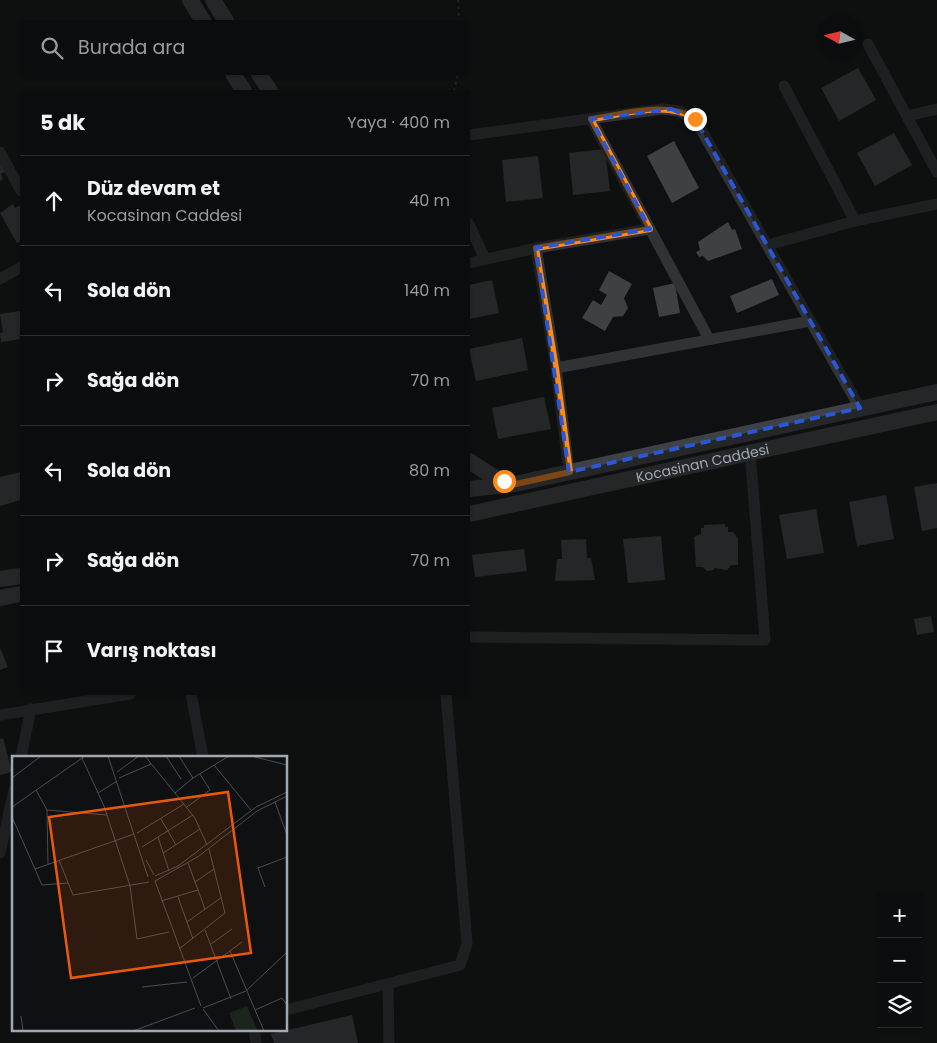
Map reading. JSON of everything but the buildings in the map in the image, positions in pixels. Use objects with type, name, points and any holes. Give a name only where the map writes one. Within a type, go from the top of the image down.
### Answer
[{"type":"main road","points":[[190,0],[201,20]]},
{"type":"main road","points":[[214,0],[225,20]]},
{"type":"main road","points":[[235,75],[243,90]]},
{"type":"main road","points":[[260,75],[269,90]]},
{"type":"main road","name":"Kocasinan Caddesi","points":[[470,489],[516,484],[937,392]]},
{"type":"main road","name":"Kocasinan Caddesi","points":[[470,514],[937,412]]},
{"type":"main road","points":[[470,462],[494,477],[516,484]]},
{"type":"main road","points":[[0,580],[20,576]]},
{"type":"main road","points":[[0,598],[20,594]]},
{"type":"street","points":[[868,44],[937,172]]},
{"type":"street","points":[[784,86],[854,221]]},
{"type":"street","points":[[470,135],[663,109],[679,111],[695,119],[860,408]]},
{"type":"street","points":[[907,116],[937,109]]},
{"type":"street","points":[[591,119],[709,339]]},
{"type":"street","points":[[0,152],[20,189]]},
{"type":"street","points":[[768,244],[854,221],[937,204]]},
{"type":"street","points":[[470,226],[485,259]]},
{"type":"street","points":[[470,263],[536,248],[650,229]]},
{"type":"street","points":[[536,248],[556,368],[570,472]]},
{"type":"street","points":[[0,279],[20,268]]},
{"type":"street","points":[[556,368],[810,321]]},
{"type":"street","points":[[470,637],[765,640],[750,452]]},
{"type":"street","points":[[0,716],[31,709],[123,695]]},
{"type":"street","points":[[191,695],[203,756]]},
{"type":"street","points":[[288,1009],[460,965],[467,944],[446,695]]},
{"type":"street","points":[[21,756],[31,709]]},
{"type":"street","points":[[0,853],[12,799]]},
{"type":"street","points":[[388,984],[389,1043]]},
{"type":"street","points":[[254,1030],[256,1043]]},
{"type":"path","points":[[458,0],[459,20]]},
{"type":"path","points":[[454,90],[458,75]]},
{"type":"highlighted area","points":[[671,109],[695,119],[860,408],[569,472],[536,248],[650,229],[591,119]]},
{"type":"route","points":[[504,481],[516,484],[570,472],[556,368],[536,248],[650,229],[591,119],[663,109],[679,111],[695,119]]}]
